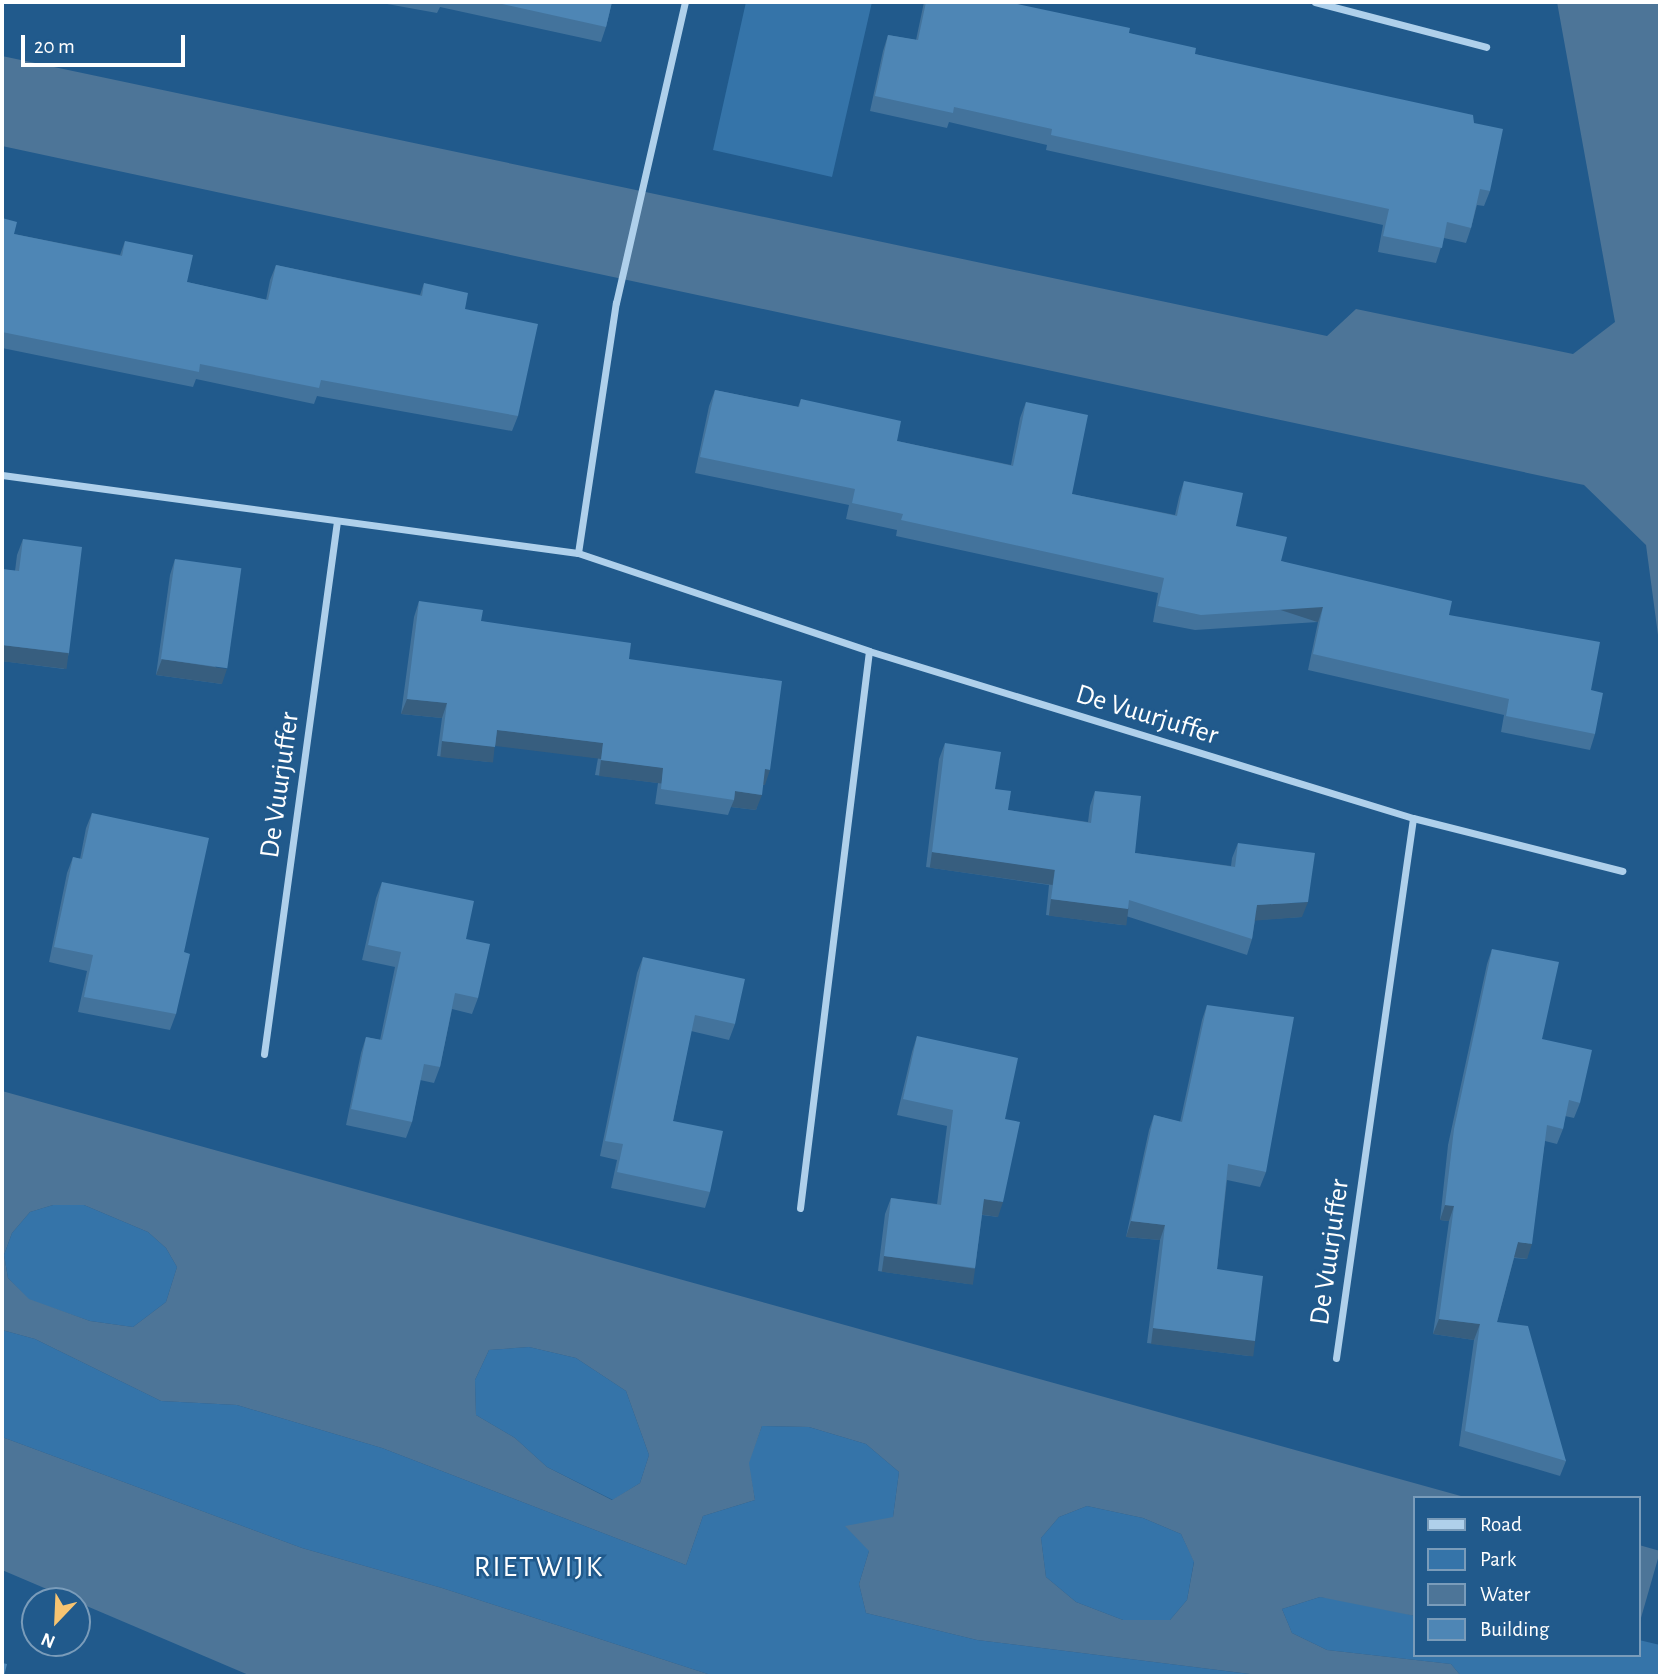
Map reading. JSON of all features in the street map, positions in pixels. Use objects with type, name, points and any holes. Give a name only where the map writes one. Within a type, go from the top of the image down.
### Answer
[{"type":"street","points":[[578,553],[616,303],[647,158],[685,2]]},
{"type":"street","points":[[1315,2],[1486,47]]},
{"type":"street","name":"De Vuurjuffer","points":[[2,475],[578,553],[869,651],[1413,818],[1622,871]]},
{"type":"street","name":"De Vuurjuffer","points":[[264,1054],[337,521]]},
{"type":"street","points":[[800,1208],[869,651]]},
{"type":"street","name":"De Vuurjuffer","points":[[1336,1358],[1413,818]]},
{"type":"green space","points":[[746,2],[872,2],[832,177],[713,150]]},
{"type":"green space","points":[[53,1205],[84,1205],[148,1232],[166,1248],[177,1267],[166,1302],[133,1327],[90,1321],[29,1300],[8,1278],[4,1255],[12,1233],[30,1212]]},
{"type":"green space","points":[[2,1330],[35,1339],[161,1401],[237,1405],[382,1448],[686,1565],[703,1516],[755,1500],[748,1463],[762,1426],[809,1427],[866,1444],[899,1472],[893,1517],[869,1551],[859,1584],[866,1613],[977,1640],[1266,1676],[714,1676],[442,1588],[302,1548],[2,1437]]},
{"type":"green space","points":[[529,1347],[576,1358],[626,1391],[649,1455],[640,1483],[613,1500],[547,1467],[515,1438],[476,1415],[475,1380],[489,1350]]},
{"type":"green space","points":[[1087,1506],[1143,1518],[1181,1534],[1194,1561],[1187,1600],[1170,1620],[1123,1620],[1076,1602],[1046,1577],[1041,1538],[1059,1517]]},
{"type":"green space","points":[[1320,1597],[1358,1601],[1414,1616],[1414,1657],[1641,1657],[1641,1640],[1660,1645],[1660,1676],[1461,1676],[1451,1664],[1327,1650],[1292,1633],[1282,1609]]},
{"type":"water","points":[[1557,2],[1660,2],[1660,650],[1646,545],[1584,485],[2,146],[2,56],[1327,336],[1356,309],[1573,354],[1615,322]]},
{"type":"water","points":[[2,1091],[1461,1496],[1414,1496],[1414,1616],[1320,1597],[1282,1609],[1292,1633],[1327,1650],[1451,1664],[1461,1676],[1266,1676],[977,1640],[866,1613],[859,1584],[869,1551],[845,1526],[893,1517],[899,1472],[866,1444],[809,1427],[762,1426],[749,1463],[755,1500],[703,1516],[686,1565],[382,1448],[237,1405],[161,1401],[35,1339],[2,1330]],"holes":[[[53,1205],[84,1205],[148,1232],[166,1248],[177,1267],[166,1302],[133,1327],[90,1321],[29,1299],[8,1278],[4,1255],[12,1233],[30,1212]],[[529,1347],[576,1358],[626,1391],[649,1455],[640,1483],[612,1500],[547,1467],[515,1438],[476,1415],[475,1380],[489,1350]],[[1087,1506],[1143,1518],[1181,1534],[1194,1562],[1187,1600],[1170,1620],[1123,1620],[1076,1602],[1046,1577],[1041,1538],[1059,1517]]]},
{"type":"water","points":[[2,1437],[302,1548],[442,1588],[714,1676],[251,1676],[91,1608],[91,1587],[42,1587],[2,1570]]},
{"type":"water","points":[[1641,1546],[1660,1552],[1641,1618]]},
{"type":"building","points":[[493,2],[612,2],[606,27]]},
{"type":"building","points":[[926,2],[1008,2],[1130,28],[1129,33],[1196,48],[1195,54],[1473,115],[1474,123],[1503,129],[1490,191],[1480,189],[1471,228],[1447,222],[1442,248],[1383,236],[1389,209],[1051,135],[1052,129],[954,107],[953,113],[875,96],[888,35],[918,40]]},
{"type":"building","points":[[2,218],[17,222],[14,234],[122,256],[125,241],[193,255],[187,282],[268,300],[276,265],[422,296],[424,283],[468,293],[465,309],[538,324],[518,416],[321,380],[319,388],[200,364],[199,372],[2,332]]},
{"type":"building","points":[[715,390],[799,407],[801,399],[901,421],[897,441],[1013,466],[1026,402],[1088,415],[1072,494],[1177,516],[1184,481],[1243,493],[1236,526],[1287,537],[1281,561],[1452,601],[1449,615],[1600,642],[1591,690],[1603,693],[1595,734],[1506,716],[1509,699],[1313,654],[1323,607],[1201,615],[1158,606],[1164,578],[901,520],[903,514],[852,503],[855,489],[700,457]]},
{"type":"building","points":[[23,539],[82,547],[69,653],[2,645],[2,569],[19,571]]},
{"type":"building","points":[[175,559],[241,568],[227,668],[161,659]]},
{"type":"building","points":[[419,601],[483,610],[481,621],[631,643],[629,659],[782,681],[770,770],[765,769],[762,795],[735,791],[734,800],[661,789],[663,768],[601,760],[603,743],[497,730],[495,747],[442,741],[447,703],[407,699]]},
{"type":"building","points":[[945,743],[1001,752],[995,789],[1011,791],[1008,810],[1091,823],[1095,791],[1141,796],[1135,853],[1235,867],[1238,843],[1315,853],[1308,902],[1257,905],[1252,939],[1129,900],[1128,909],[1051,899],[1055,870],[932,852]]},
{"type":"building","points":[[92,813],[209,838],[184,952],[190,954],[176,1014],[84,997],[93,955],[54,947],[73,857],[82,859]]},
{"type":"building","points":[[382,882],[474,901],[466,939],[490,944],[478,998],[455,993],[440,1067],[424,1064],[412,1122],[351,1109],[366,1037],[382,1040],[401,952],[368,945]]},
{"type":"building","points":[[1492,949],[1559,962],[1542,1039],[1592,1050],[1580,1103],[1569,1100],[1563,1129],[1547,1125],[1532,1244],[1518,1242],[1497,1322],[1528,1326],[1566,1461],[1465,1431],[1480,1324],[1439,1319],[1454,1206],[1445,1205],[1454,1129]]},
{"type":"building","points":[[643,957],[745,979],[735,1024],[695,1015],[673,1121],[723,1131],[710,1192],[617,1172],[623,1144],[605,1141]]},
{"type":"building","points":[[1207,1005],[1294,1017],[1266,1172],[1228,1164],[1217,1269],[1263,1276],[1255,1341],[1153,1328],[1165,1225],[1131,1221],[1154,1115],[1182,1122]]},
{"type":"building","points":[[917,1036],[1018,1058],[1005,1119],[1020,1122],[1003,1202],[984,1199],[975,1268],[884,1256],[891,1198],[941,1205],[953,1110],[903,1099]]},
{"type":"building","points":[[2,1663],[7,1664],[4,1676],[2,1676]]},
{"type":"district","name":"RIETWIJK","points":[[539,1567]]}]
